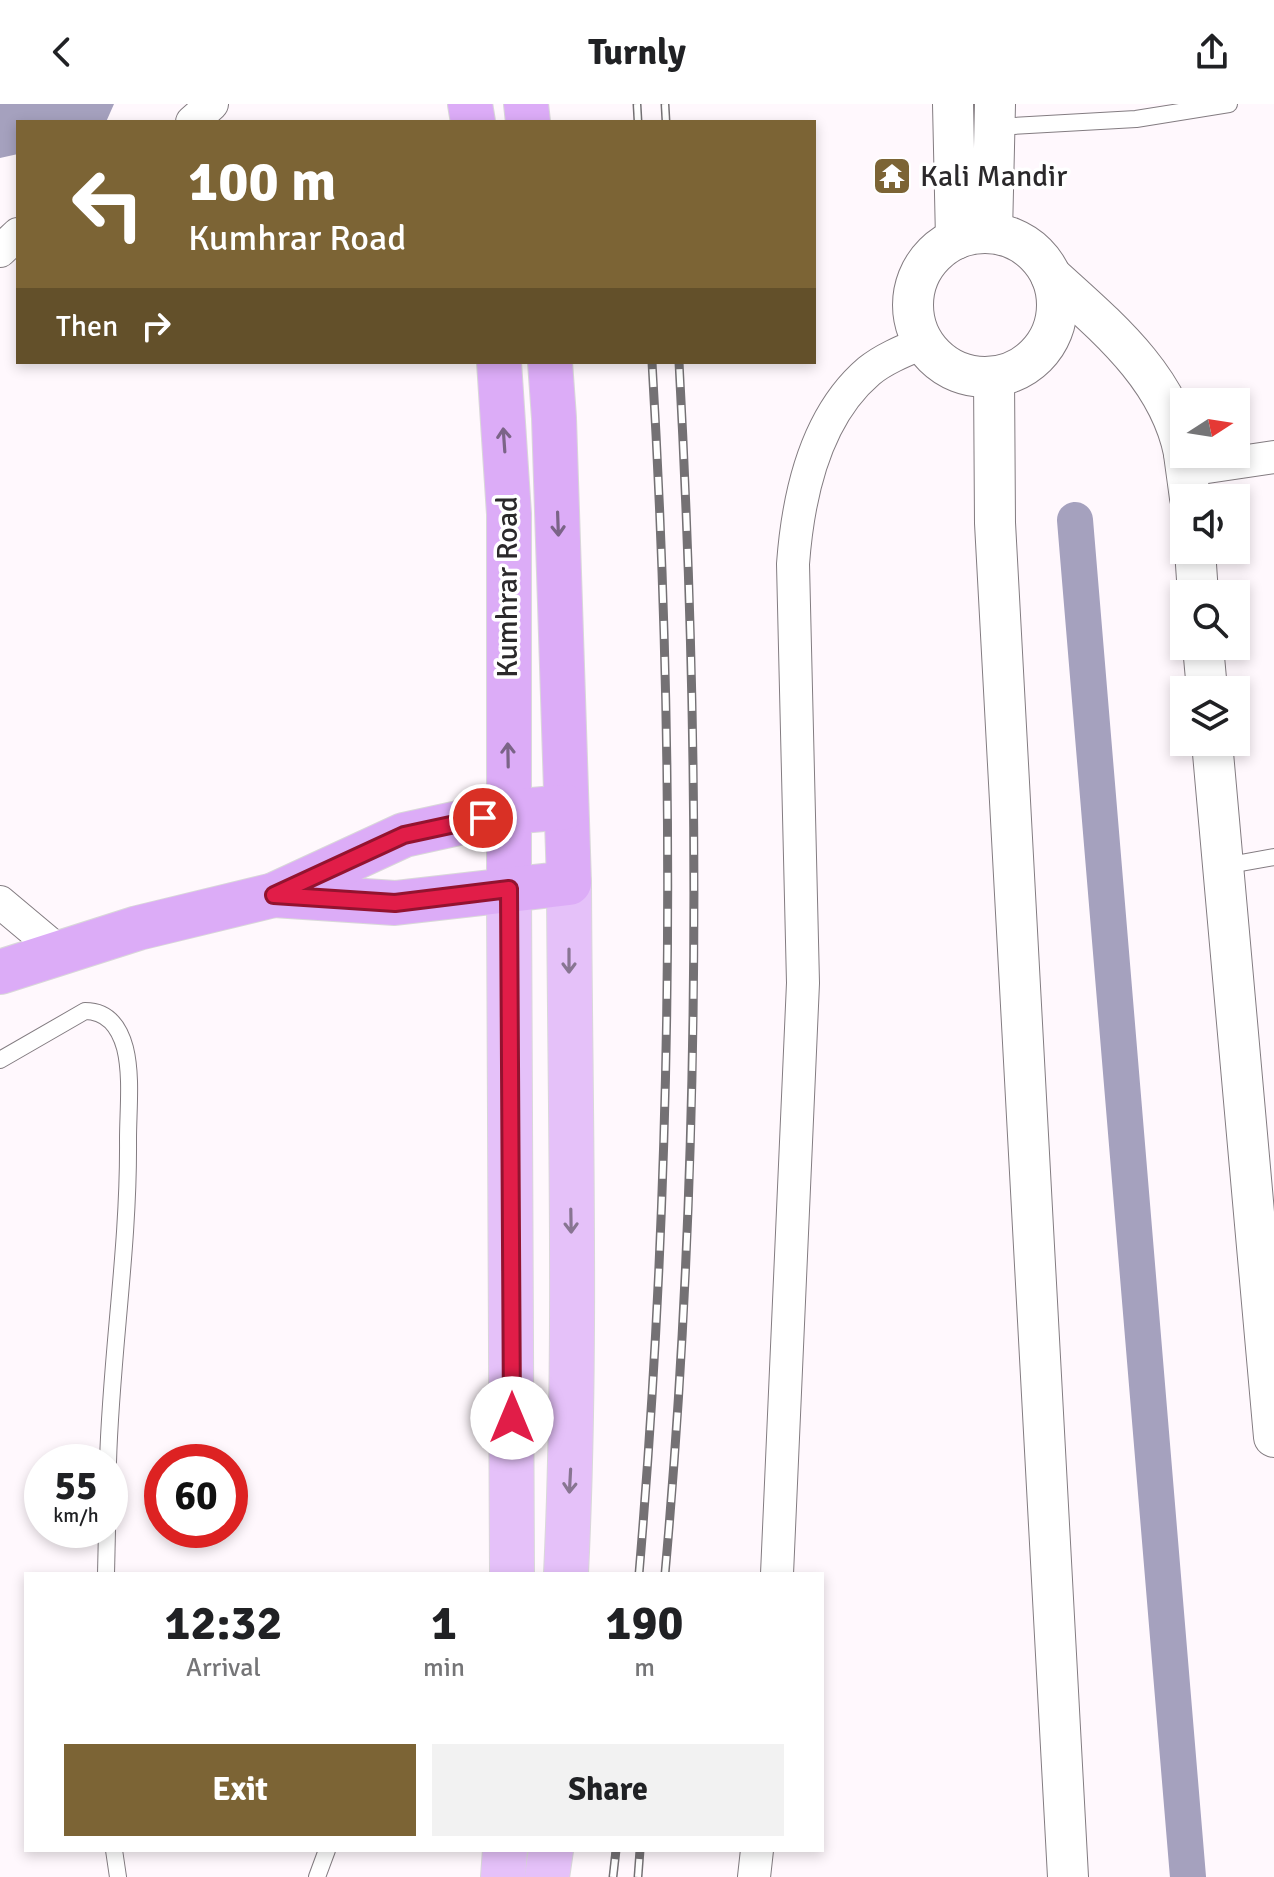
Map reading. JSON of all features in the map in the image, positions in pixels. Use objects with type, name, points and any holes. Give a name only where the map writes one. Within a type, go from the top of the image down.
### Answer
[{"type":"highway","name":"Kumhrar Road","points":[[499,364],[509,514],[509,889]]},
{"type":"highway","name":"Kumhrar Road","points":[[550,364],[569,883]]},
{"type":"highway","points":[[0,972],[138,928],[274,895],[404,835],[509,812],[566,807]]},
{"type":"highway","points":[[274,895],[395,903],[569,883]]},
{"type":"main road","points":[[566,1572],[571,1458],[572,1300],[569,883]]},
{"type":"main road","points":[[509,889],[512,1572]]},
{"type":"main road","points":[[503,1877],[505,1852]]},
{"type":"main road","points":[[547,1877],[551,1852]]},
{"type":"street","points":[[194,120],[212,104]]},
{"type":"street","points":[[953,104],[974,236]]},
{"type":"street","points":[[974,236],[996,115]]},
{"type":"street","points":[[0,251],[16,236]]},
{"type":"street","points":[[1051,276],[1057,298],[1051,334],[1037,355],[1017,370],[994,377],[968,376],[946,366],[917,331],[915,288],[934,254],[974,236],[1010,237],[1037,256],[1051,276],[1124,344],[1153,380],[1179,426],[1186,469],[1274,457]]},
{"type":"street","points":[[777,1572],[803,983],[793,564],[796,523],[809,466],[851,389],[892,356],[925,342]]},
{"type":"street","points":[[994,377],[995,523],[1068,1877]]},
{"type":"street","points":[[1213,756],[1223,866],[1262,1182],[1274,1437]]},
{"type":"street","points":[[0,902],[62,954]]},
{"type":"street","points":[[754,1877],[757,1852]]},
{"type":"lane","points":[[996,115],[1136,119],[1229,104]]},
{"type":"lane","points":[[1223,866],[1274,857]]},
{"type":"lane","points":[[0,1060],[85,1011],[99,1011],[114,1023],[125,1048],[127,1207],[109,1444]]},
{"type":"lane","points":[[106,1572],[107,1548]]},
{"type":"lane","points":[[114,1852],[118,1877]]},
{"type":"lane","points":[[317,1877],[326,1852]]},
{"type":"shaded area","points":[[0,104],[114,104],[107,120],[16,120],[16,154],[0,158]]},
{"type":"waterway","points":[[1075,520],[1188,1877]]},
{"type":"railway","points":[[637,104],[638,120]]},
{"type":"railway","points":[[665,104],[666,120]]},
{"type":"railway","points":[[639,1572],[659,1271],[667,968],[665,665],[652,364]]},
{"type":"railway","points":[[665,1572],[685,1271],[694,968],[691,665],[679,364]]},
{"type":"railway","points":[[613,1877],[616,1852]]},
{"type":"railway","points":[[638,1877],[640,1852]]},
{"type":"place","name":"Kali Mandir","points":[[892,176]]},
{"type":"route","points":[[483,818],[404,835],[274,895],[395,903],[509,889],[512,1418]]}]
